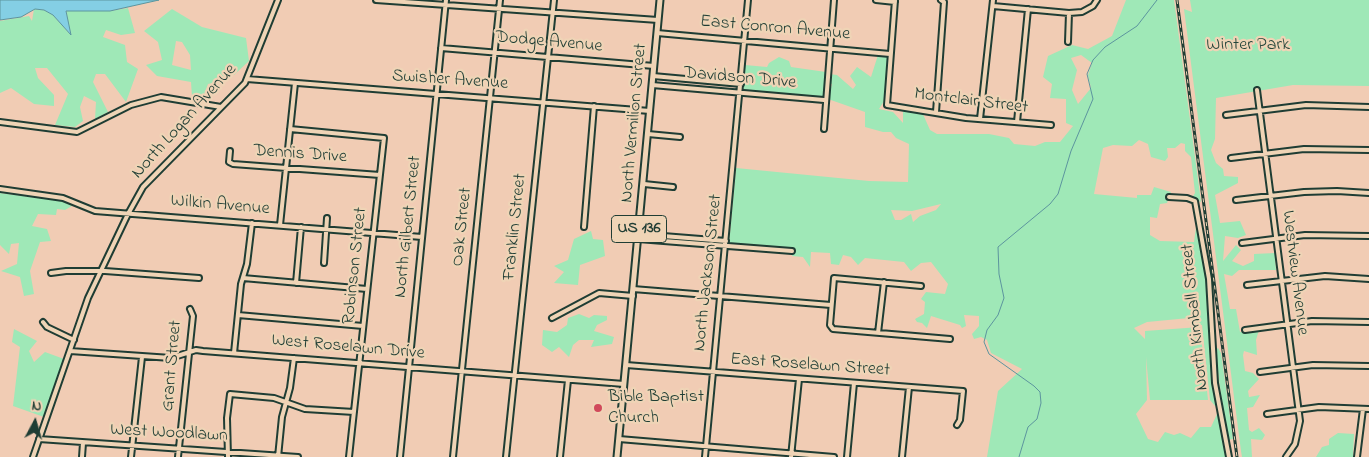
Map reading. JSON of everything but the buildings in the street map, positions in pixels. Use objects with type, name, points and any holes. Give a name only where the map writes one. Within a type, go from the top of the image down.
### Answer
[{"type":"main road","name":"North Vermilion Street","points":[[617,457],[660,0]]},
{"type":"street","name":"North Logan Avenue","points":[[33,457],[100,272],[128,214],[143,187],[248,79],[278,0]]},
{"type":"street","points":[[376,0],[446,2],[553,13],[658,20]]},
{"type":"street","name":"Oak Street","points":[[453,457],[500,0]]},
{"type":"street","name":"Franklin Street","points":[[506,457],[554,0]]},
{"type":"street","name":"North Jackson Street","points":[[705,457],[748,0]]},
{"type":"street","points":[[824,128],[824,100],[834,0]]},
{"type":"street","points":[[876,0],[895,1],[890,54]]},
{"type":"street","points":[[980,119],[993,0]]},
{"type":"street","points":[[992,6],[1070,13],[1082,12],[1093,6],[1097,0]]},
{"type":"street","points":[[936,112],[942,1]]},
{"type":"street","name":"North Gilbert Street","points":[[400,457],[446,2]]},
{"type":"street","points":[[1017,122],[1028,9]]},
{"type":"street","points":[[1068,42],[1070,13]]},
{"type":"street","name":"East Conron Avenue","points":[[657,33],[890,54]]},
{"type":"street","name":"Dodge Avenue","points":[[441,48],[654,66]]},
{"type":"street","name":"Montclair Street","points":[[890,54],[887,104],[980,119],[1051,125]]},
{"type":"street","name":"Davidson Drive","points":[[653,76],[740,84]]},
{"type":"street","name":"Swisher Avenue","points":[[248,79],[650,111]]},
{"type":"street","points":[[280,225],[295,83]]},
{"type":"street","name":"Davidson Drive","points":[[652,85],[824,100]]},
{"type":"street","name":"Westview Avenue","points":[[1257,90],[1298,409],[1299,431],[1295,444],[1286,457]]},
{"type":"street","points":[[0,122],[75,132],[87,129],[131,105],[160,97],[221,107]]},
{"type":"street","points":[[1226,115],[1329,104],[1369,107]]},
{"type":"street","points":[[584,227],[594,106]]},
{"type":"street","name":"Robinson Street","points":[[290,129],[384,138],[349,457]]},
{"type":"street","points":[[648,134],[680,137]]},
{"type":"street","points":[[1231,158],[1265,153],[1331,148],[1369,150]]},
{"type":"street","name":"Dennis Drive","points":[[230,151],[230,162],[233,164],[380,175]]},
{"type":"street","points":[[644,184],[673,187]]},
{"type":"street","name":"Wilkin Avenue","points":[[0,189],[67,199],[95,211],[422,237]]},
{"type":"street","points":[[1236,200],[1337,191],[1369,193]]},
{"type":"street","name":"North Kimball Street","points":[[1169,197],[1187,198],[1195,202],[1209,279],[1215,383],[1229,457]]},
{"type":"street","points":[[324,263],[327,218]]},
{"type":"street","points":[[234,353],[252,223]]},
{"type":"street","points":[[296,283],[301,227]]},
{"type":"street","points":[[1242,243],[1329,234],[1369,236]]},
{"type":"street","points":[[638,237],[726,244],[792,252]]},
{"type":"street","points":[[51,273],[66,271],[100,272],[199,278]]},
{"type":"street","points":[[1247,285],[1326,276],[1369,278]]},
{"type":"street","points":[[243,278],[367,288]]},
{"type":"street","points":[[921,286],[834,278],[830,325],[833,329],[950,339]]},
{"type":"street","points":[[878,333],[884,282]]},
{"type":"street","points":[[633,289],[832,305]]},
{"type":"street","points":[[552,318],[599,293],[633,296]]},
{"type":"street","name":"Grant Street","points":[[178,457],[193,316],[190,308]]},
{"type":"street","points":[[238,315],[363,326]]},
{"type":"street","points":[[1245,330],[1332,320],[1369,322]]},
{"type":"street","points":[[43,322],[47,327],[74,340]]},
{"type":"street","name":"West Roselawn Drive","points":[[70,351],[171,358],[196,350],[624,384]]},
{"type":"street","points":[[131,457],[142,357]]},
{"type":"street","points":[[278,456],[282,417],[294,358]]},
{"type":"street","points":[[1260,372],[1335,364],[1369,366]]},
{"type":"street","name":"East Roselawn Street","points":[[626,365],[963,391],[960,420],[957,425]]},
{"type":"street","points":[[791,455],[799,379]]},
{"type":"street","points":[[560,457],[568,380]]},
{"type":"street","points":[[847,457],[854,383]]},
{"type":"street","points":[[902,457],[909,387]]},
{"type":"street","points":[[228,457],[227,418],[230,394],[266,397],[305,408],[354,412]]},
{"type":"street","points":[[1268,414],[1333,406],[1369,409]]},
{"type":"street","points":[[1358,457],[1363,409]]},
{"type":"street","points":[[619,439],[791,455],[834,457]]},
{"type":"street","name":"West Woodlawn","points":[[39,440],[298,457]]},
{"type":"street","points":[[82,457],[84,443]]},
{"type":"green space","points":[[1126,0],[1174,0],[1201,202],[1192,198],[1195,193],[1191,157],[1185,151],[1185,144],[1181,143],[1175,148],[1167,148],[1168,157],[1165,161],[1151,157],[1148,144],[1139,140],[1132,146],[1113,145],[1103,148],[1094,194],[1137,198],[1137,195],[1151,195],[1154,187],[1171,192],[1167,203],[1160,204],[1157,218],[1150,217],[1150,235],[1160,241],[1194,242],[1196,227],[1208,286],[1213,384],[1218,403],[1215,406],[1210,400],[1202,325],[1195,325],[1189,318],[1147,322],[1134,328],[1145,339],[1145,331],[1200,327],[1208,400],[1150,400],[1146,357],[1147,400],[1136,414],[1148,439],[1158,442],[1165,432],[1174,435],[1180,433],[1191,438],[1200,427],[1211,427],[1217,414],[1225,424],[1215,350],[1218,348],[1221,353],[1233,439],[1224,441],[1227,457],[987,457],[998,391],[1022,369],[991,353],[987,340],[981,337],[974,339],[972,334],[979,326],[979,316],[964,315],[966,326],[962,328],[960,325],[931,316],[927,328],[922,323],[917,322],[915,319],[924,314],[925,302],[921,299],[926,292],[945,294],[948,284],[931,262],[921,263],[911,271],[904,262],[865,258],[858,265],[851,257],[843,255],[839,265],[831,264],[830,253],[811,252],[810,267],[803,257],[792,256],[793,250],[729,244],[736,168],[869,181],[908,182],[909,144],[896,138],[891,132],[883,132],[865,127],[865,112],[828,99],[828,91],[830,91],[832,84],[828,84],[829,74],[837,75],[853,89],[856,85],[850,76],[857,67],[871,77],[878,55],[888,56],[884,101],[879,109],[893,112],[903,123],[903,111],[910,110],[922,112],[930,130],[937,134],[989,134],[1009,138],[1014,144],[1035,146],[1045,142],[1060,142],[1073,126],[1066,123],[1066,99],[1050,98],[1052,84],[1043,77],[1048,56],[1072,45],[1088,49],[1112,36]],"holes":[[[1081,55],[1092,63],[1088,75],[1091,88],[1078,104],[1072,90],[1077,70],[1071,58]],[[941,204],[936,210],[920,216],[913,222],[911,214],[901,220],[895,220],[891,210],[912,211]]]},
{"type":"green space","name":"Winter Park","points":[[1190,0],[1369,0],[1369,86],[1293,85],[1216,98],[1215,139],[1211,150],[1216,163],[1223,169],[1224,176],[1238,177],[1238,183],[1215,195],[1220,223],[1240,221],[1246,235],[1238,238],[1225,236],[1223,261],[1236,245],[1241,250],[1232,261],[1243,266],[1254,261],[1254,254],[1275,253],[1276,270],[1239,270],[1232,276],[1224,274],[1230,309],[1236,309],[1240,332],[1259,330],[1256,340],[1257,355],[1244,351],[1243,355],[1245,371],[1253,373],[1259,379],[1248,391],[1249,397],[1260,395],[1253,407],[1247,408],[1249,430],[1252,432],[1259,428],[1265,435],[1262,440],[1251,439],[1252,457],[1242,457],[1241,451],[1184,9],[1192,12]]},
{"type":"green space","points":[[128,8],[135,33],[121,35],[106,30],[103,37],[125,45],[127,62],[138,69],[126,102],[105,74],[96,74],[93,82],[108,112],[95,119],[96,102],[84,96],[80,107],[83,121],[75,127],[55,125],[68,94],[47,68],[35,68],[38,78],[54,95],[54,106],[34,104],[11,88],[0,93],[0,21],[29,16],[32,21],[34,9],[44,10],[53,15],[70,34],[66,10],[110,11]]},
{"type":"green space","points":[[172,9],[202,27],[246,38],[249,61],[234,75],[225,73],[222,81],[208,84],[203,97],[192,97],[191,82],[157,76],[146,65],[162,60],[158,42],[144,31]],"holes":[[[176,41],[182,42],[190,55],[191,70],[172,65]]]},
{"type":"green space","points":[[779,57],[789,61],[791,67],[826,72],[824,96],[821,98],[743,90],[745,65],[767,67],[769,63]]},
{"type":"green space","points":[[0,193],[64,201],[72,206],[65,210],[57,209],[56,215],[38,214],[32,226],[47,229],[51,241],[40,242],[30,271],[34,294],[24,296],[20,277],[1,271],[17,264],[19,243],[11,244],[9,254],[0,245]]},
{"type":"green space","points":[[591,231],[593,239],[603,240],[605,256],[580,265],[578,285],[554,283],[564,272],[554,266],[568,260],[574,239]]},
{"type":"green space","points":[[579,314],[589,318],[594,315],[607,316],[607,320],[597,325],[594,331],[614,337],[612,344],[591,347],[594,340],[579,340],[573,345],[569,357],[559,347],[552,352],[542,345],[543,330],[557,332],[567,325],[568,318]]},
{"type":"green space","points":[[14,329],[37,341],[29,351],[34,362],[45,352],[64,359],[44,417],[13,406],[20,347],[12,342]]},
{"type":"green space","points":[[1338,433],[1354,434],[1353,457],[1316,457],[1322,447],[1329,445],[1329,439]]},
{"type":"water","points":[[0,0],[159,0],[110,11],[66,11],[71,35],[53,15],[44,10],[35,9],[21,17],[0,20]]},
{"type":"waterway","points":[[1019,457],[1028,427],[1037,419],[1041,403],[1040,392],[989,354],[984,342],[987,330],[998,315],[1004,298],[999,274],[998,247],[1050,204],[1058,194],[1071,151],[1093,99],[1087,74],[1093,60],[1105,47],[1137,26],[1157,0]]},
{"type":"railway","points":[[1177,0],[1237,457]]},
{"type":"place","name":"Bible Baptist Church","points":[[598,408]]}]
